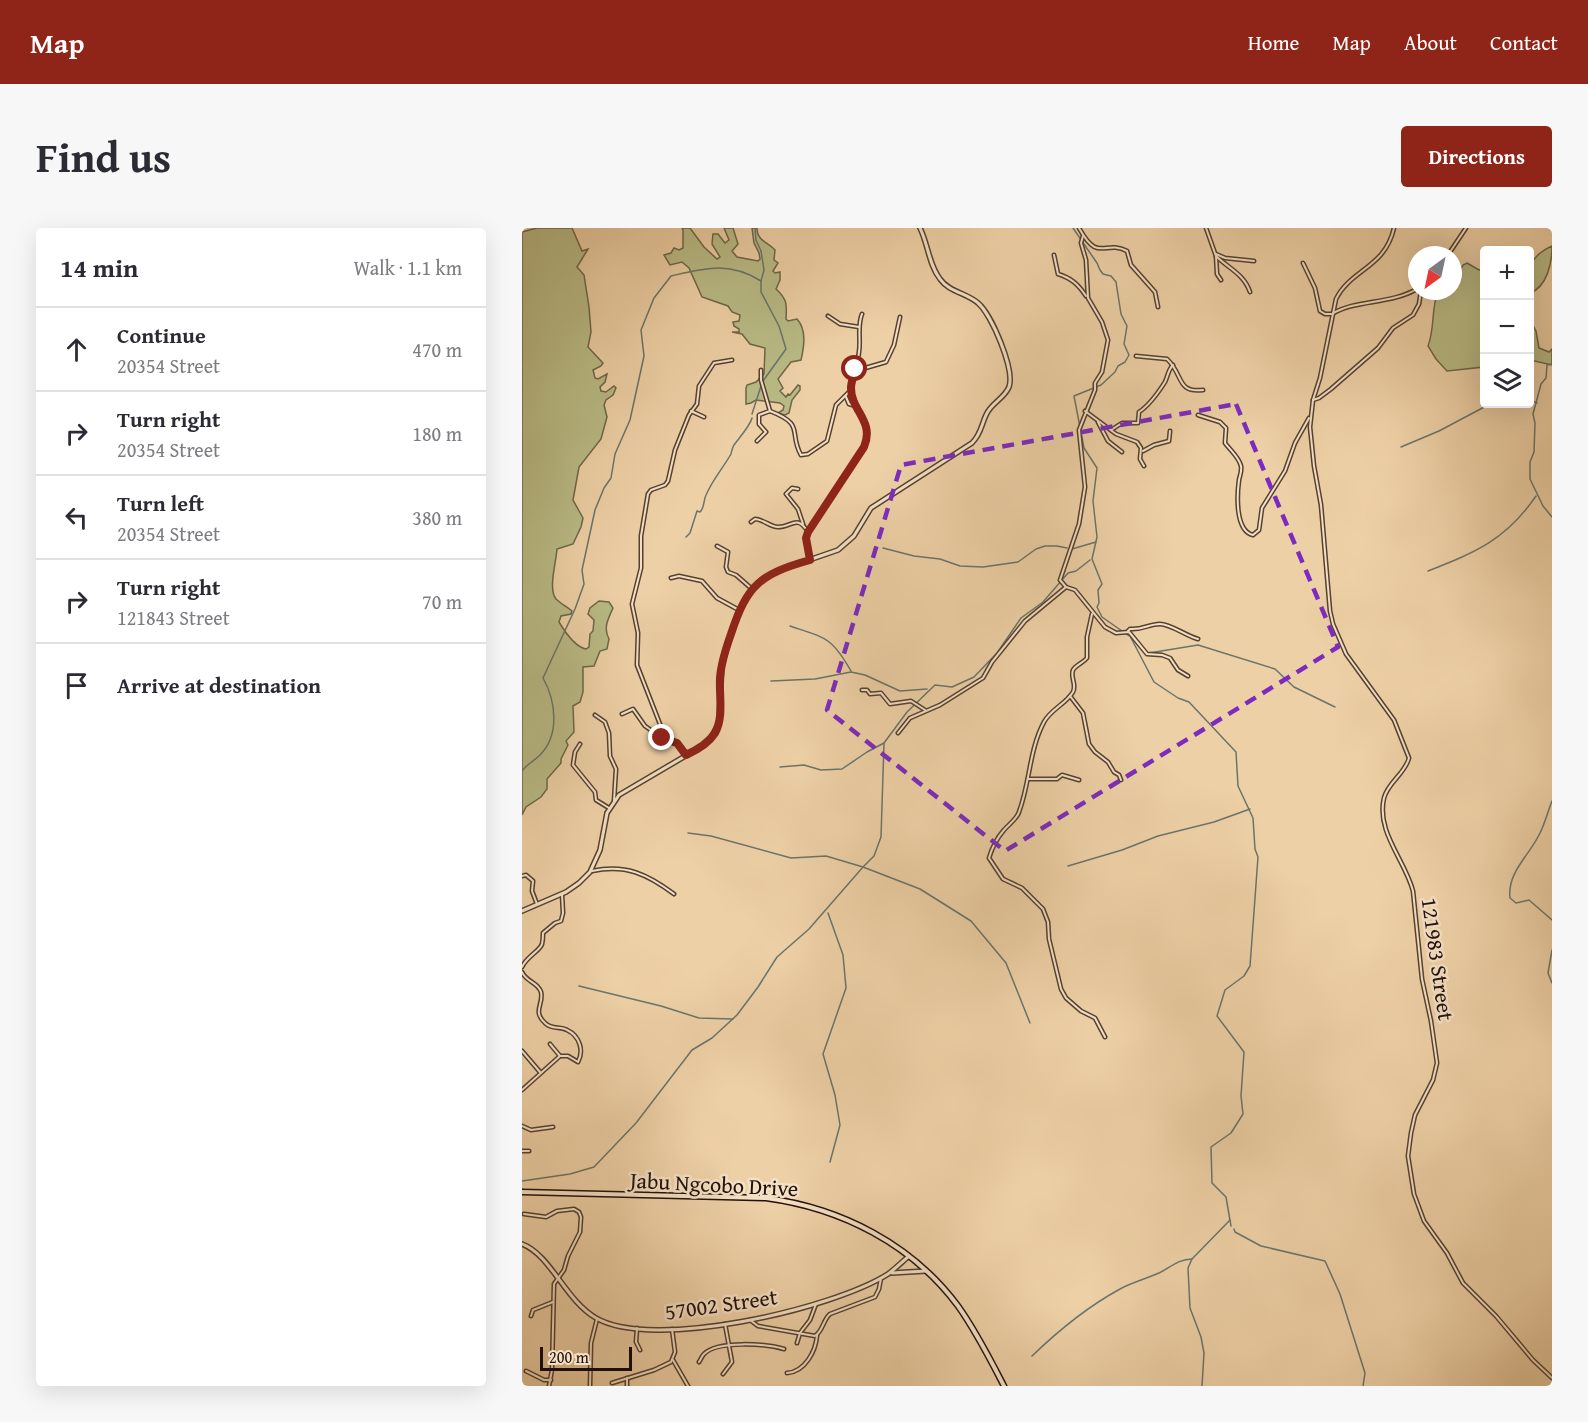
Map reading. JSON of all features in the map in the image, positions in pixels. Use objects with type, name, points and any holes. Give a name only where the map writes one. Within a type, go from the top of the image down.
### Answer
[{"type":"main road","name":"Jabu Ngcobo Drive","points":[[522,1192],[766,1198],[812,1207],[853,1222],[883,1238],[926,1270],[964,1316],[1004,1386]]},
{"type":"street","points":[[522,911],[562,894],[579,883],[590,872],[600,850],[609,808],[614,801],[627,790],[708,741],[718,726],[722,663],[739,610],[752,589],[777,571],[830,554],[841,548],[852,537],[873,506],[972,443],[981,431],[988,411],[1004,395],[1009,386],[1010,367],[986,312],[974,299],[942,282],[920,228]]},
{"type":"street","points":[[1079,228],[1083,237],[1095,248],[1126,251],[1131,265],[1155,292],[1158,307]]},
{"type":"street","points":[[1206,228],[1216,255],[1217,274],[1221,280]]},
{"type":"street","name":"121983 Street","points":[[1394,228],[1389,244],[1379,257],[1340,292],[1331,314],[1320,378],[1310,416],[1333,624],[1348,658],[1394,720],[1409,758],[1403,771],[1386,793],[1382,817],[1399,863],[1413,891],[1422,979],[1437,1058],[1433,1080],[1417,1110],[1411,1133],[1408,1156],[1414,1194],[1424,1221],[1447,1253],[1463,1283],[1552,1378]]},
{"type":"street","points":[[1454,246],[1466,228]]},
{"type":"street","points":[[1083,237],[1081,243],[1086,260],[1088,298]]},
{"type":"street","points":[[1054,255],[1058,274],[1074,281],[1088,298],[1102,322],[1108,340],[1102,372],[1095,383],[1095,390],[1081,426],[1085,487],[1079,524],[1062,570],[1061,582],[1066,587],[1075,590],[1092,614],[1105,627],[1116,633],[1161,624],[1198,639]]},
{"type":"street","points":[[1216,255],[1254,261]]},
{"type":"street","points":[[1216,255],[1227,267],[1244,279],[1250,292]]},
{"type":"street","points":[[1303,262],[1315,288],[1320,311],[1323,313],[1331,314],[1345,307],[1396,299],[1408,293]]},
{"type":"street","points":[[1314,400],[1320,398],[1378,348],[1393,328],[1413,315],[1420,300]]},
{"type":"street","points":[[757,441],[765,432],[759,425],[759,415],[770,411],[783,416],[791,423],[800,455],[805,455],[826,441],[836,405],[851,390],[860,351],[861,314]]},
{"type":"street","points":[[828,316],[840,324],[859,327]]},
{"type":"street","points":[[855,371],[886,362],[894,345],[900,317]]},
{"type":"street","points":[[1136,356],[1165,358],[1178,372],[1185,388],[1203,390]]},
{"type":"street","points":[[668,741],[656,718],[649,692],[637,666],[638,633],[632,604],[641,568],[641,536],[647,496],[651,490],[667,482],[675,450],[691,411],[697,404],[700,383],[712,365],[732,360]]},
{"type":"street","points":[[1111,430],[1122,423],[1138,423],[1139,411],[1148,406],[1165,382],[1173,365]]},
{"type":"street","points":[[761,370],[770,411]]},
{"type":"street","points":[[810,560],[806,538],[808,532],[865,444],[866,425],[851,390]]},
{"type":"street","points":[[846,397],[849,404],[857,406]]},
{"type":"street","points":[[691,411],[704,417]]},
{"type":"street","points":[[1085,411],[1111,430],[1137,442],[1142,452]]},
{"type":"street","points":[[1198,415],[1220,422],[1226,428],[1226,444],[1242,468],[1238,494],[1242,528],[1246,533],[1253,535],[1259,530],[1261,511],[1283,476],[1295,443],[1310,416]]},
{"type":"street","points":[[1097,421],[1108,441],[1122,452]]},
{"type":"street","points":[[1144,466],[1140,459],[1142,452],[1169,441],[1170,431]]},
{"type":"street","points":[[798,489],[792,488],[786,494],[798,509],[808,532]]},
{"type":"street","points":[[751,522],[759,519],[776,527],[791,522],[800,523],[805,527]]},
{"type":"street","points":[[717,546],[728,552],[727,570],[752,589]]},
{"type":"street","points":[[671,578],[681,576],[702,581],[717,598],[739,610]]},
{"type":"street","points":[[898,733],[907,720],[947,701],[982,678],[1025,621],[1066,587]]},
{"type":"street","points":[[1092,614],[1087,637],[1088,656],[1074,669],[1072,677],[1075,686],[1070,696],[1054,708],[1037,736],[1018,814],[1000,834],[990,858],[1003,879],[1022,888],[1043,909],[1048,922],[1054,965],[1063,994],[1083,1013],[1095,1018],[1106,1037]]},
{"type":"street","points":[[1124,632],[1132,634],[1148,654],[1168,657],[1177,669],[1188,676]]},
{"type":"street","points":[[862,690],[867,690],[870,694],[881,693],[890,704],[911,701],[922,710],[928,710]]},
{"type":"street","points":[[1070,696],[1083,713],[1085,731],[1091,748],[1108,762],[1121,780]]},
{"type":"street","points":[[622,714],[633,709],[645,726],[668,741],[679,744],[686,755]]},
{"type":"street","points":[[595,715],[606,722],[609,733],[610,756],[616,769],[614,801]]},
{"type":"street","points":[[580,744],[575,752],[573,765],[596,792],[596,800],[609,808]]},
{"type":"street","points":[[1028,779],[1057,779],[1062,775],[1079,780]]},
{"type":"street","points":[[590,872],[627,869],[645,875],[674,894]]},
{"type":"street","points":[[522,876],[526,875],[533,881],[532,891],[537,904]]},
{"type":"street","points":[[522,967],[528,957],[540,949],[543,943],[543,933],[561,921],[562,894]]},
{"type":"street","points":[[522,972],[524,978],[540,990],[538,1008],[544,1023],[567,1030],[577,1039],[581,1050],[578,1063],[568,1056],[560,1056],[522,1090]]},
{"type":"street","points":[[550,1044],[560,1056]]},
{"type":"street","points":[[522,1052],[541,1072]]},
{"type":"street","points":[[522,1126],[531,1130],[553,1127]]},
{"type":"street","points":[[522,1151],[529,1151]]},
{"type":"street","points":[[524,1214],[546,1217],[557,1210],[574,1209],[581,1214],[580,1232],[564,1270],[554,1284],[549,1386]]},
{"type":"street","name":"57002 Street","points":[[522,1244],[536,1252],[575,1301],[597,1319],[614,1325],[637,1328],[672,1329],[725,1324],[816,1304],[889,1274],[909,1256]]},
{"type":"street","points":[[889,1274],[926,1270]]},
{"type":"street","points":[[787,1373],[796,1371],[812,1355],[825,1319],[830,1314],[874,1297],[879,1289],[881,1278]]},
{"type":"street","points":[[531,1317],[533,1310],[553,1302]]},
{"type":"street","points":[[797,1343],[816,1304]]},
{"type":"street","points":[[590,1386],[591,1343],[597,1319]]},
{"type":"street","points":[[750,1320],[758,1326],[818,1335]]},
{"type":"street","points":[[723,1374],[732,1364],[725,1324]]},
{"type":"street","points":[[637,1328],[636,1342],[640,1350]]},
{"type":"street","points":[[672,1329],[675,1352],[673,1360],[688,1386]]},
{"type":"street","points":[[699,1362],[706,1352],[716,1347],[759,1344],[784,1349]]},
{"type":"street","points":[[612,1383],[654,1370],[673,1360]]},
{"type":"street","points":[[526,1371],[543,1380],[551,1380]]},
{"type":"street","points":[[627,1378],[627,1386]]},
{"type":"highlighted area","points":[[1236,404],[1338,647],[1005,851],[827,710],[901,465]]},
{"type":"green space","points":[[537,228],[572,228],[582,251],[588,249],[577,267],[584,275],[589,307],[591,332],[588,347],[603,363],[593,370],[595,378],[598,379],[607,374],[605,382],[600,387],[601,391],[606,392],[614,386],[616,388],[604,405],[607,417],[601,439],[579,467],[573,500],[583,518],[581,527],[573,544],[557,549],[553,582],[554,595],[572,611],[571,614],[561,616],[559,622],[574,642],[586,649],[589,647],[590,634],[593,631],[594,620],[588,614],[590,608],[599,601],[609,602],[613,608],[606,627],[609,639],[607,649],[600,651],[594,666],[583,667],[583,692],[580,702],[573,706],[574,732],[566,741],[568,745],[561,763],[547,779],[547,789],[541,797],[526,807],[522,815],[522,232]]},
{"type":"green space","points":[[682,228],[690,228],[704,247],[717,259],[720,257],[712,244],[713,234],[718,234],[725,243],[729,240],[724,228],[733,228],[738,244],[732,251],[737,257],[758,261],[760,259],[754,243],[752,228],[757,228],[761,239],[775,250],[774,260],[778,263],[773,271],[780,272],[780,280],[776,289],[786,302],[786,319],[788,321],[797,319],[800,323],[804,344],[801,360],[791,362],[778,379],[783,388],[780,391],[786,397],[798,385],[800,386],[800,390],[792,400],[789,413],[785,415],[778,413],[783,410],[784,406],[780,403],[756,400],[746,404],[747,385],[756,382],[764,374],[765,348],[750,344],[742,334],[732,332],[739,332],[733,322],[739,321],[740,315],[732,312],[728,306],[702,297],[689,268],[682,262],[670,265],[664,255],[671,253],[674,248],[679,250],[683,248]]},
{"type":"green space","points":[[1552,246],[1550,267],[1541,286],[1534,291],[1534,260]]},
{"type":"green space","points":[[1467,263],[1480,270],[1480,367],[1447,371],[1428,346],[1432,332],[1434,305],[1435,300],[1462,300],[1463,265]]},
{"type":"green space","points":[[1534,327],[1539,348],[1549,352],[1552,349],[1552,365],[1534,361]]},
{"type":"waterway","points":[[755,228],[764,270],[761,292],[779,326],[786,349],[763,381]]},
{"type":"waterway","points":[[1073,228],[1103,274],[1111,276],[1116,282],[1121,314],[1127,326],[1124,344],[1129,355],[1125,362],[1118,366],[1101,385],[1074,396],[1084,448],[1097,468],[1093,501],[1097,537],[1092,559],[1102,584],[1098,590],[1097,607],[1102,617],[1122,631]]},
{"type":"waterway","points":[[522,771],[540,755],[551,738],[553,707],[543,678],[584,584],[582,570],[595,510],[611,478],[615,454],[630,420],[644,356],[641,330],[654,298],[671,276],[706,269],[738,271],[761,281]]},
{"type":"waterway","points":[[1552,364],[1547,365],[1546,378],[1541,384],[1533,414],[1534,452],[1530,462],[1530,479],[1543,506],[1552,517]]},
{"type":"waterway","points":[[752,414],[761,386]]},
{"type":"waterway","points":[[1401,447],[1439,431],[1482,408]]},
{"type":"waterway","points":[[686,537],[690,533],[697,511],[700,512],[703,508],[705,497],[712,484],[752,418]]},
{"type":"waterway","points":[[1428,571],[1489,543],[1513,524],[1536,496]]},
{"type":"waterway","points":[[1072,549],[1096,542]]},
{"type":"waterway","points":[[883,548],[914,556],[940,559],[960,566],[983,567],[1018,562],[1036,549],[1045,546],[1067,548]]},
{"type":"waterway","points":[[522,1181],[570,1174],[594,1167],[636,1123],[692,1050],[712,1038],[737,1015],[777,957],[809,929],[874,856],[881,837],[884,743],[907,712],[935,685],[952,687],[974,677],[997,653],[1021,618],[1043,602],[1068,573],[1076,571],[1090,560]]},
{"type":"waterway","points":[[790,626],[826,640],[838,651],[851,671]]},
{"type":"waterway","points":[[1126,634],[1130,636],[1154,682],[1178,698],[1189,702],[1236,752],[1238,786],[1253,818],[1255,849],[1258,857],[1250,966],[1244,976],[1225,990],[1217,1016],[1244,1052],[1241,1096],[1243,1114],[1231,1133],[1211,1147],[1212,1183],[1226,1197],[1231,1226]]},
{"type":"waterway","points":[[1149,653],[1198,645],[1275,669],[1294,687],[1335,707]]},
{"type":"waterway","points":[[771,681],[815,679],[851,672],[865,675],[900,691],[927,689]]},
{"type":"waterway","points":[[780,767],[804,765],[821,770],[842,769],[884,743]]},
{"type":"waterway","points":[[1552,801],[1540,833],[1516,872],[1510,889],[1510,898],[1516,903],[1529,900],[1552,920]]},
{"type":"waterway","points":[[1068,866],[1250,809]]},
{"type":"waterway","points":[[688,833],[711,836],[791,858],[826,856],[863,867],[920,889],[971,921],[1006,963],[1030,1023]]},
{"type":"waterway","points":[[828,913],[843,955],[846,988],[823,1054],[835,1095],[840,1125],[830,1162]]},
{"type":"waterway","points":[[1552,950],[1548,973],[1552,983]]},
{"type":"waterway","points":[[579,986],[661,1006],[699,1018],[733,1019]]},
{"type":"waterway","points":[[1202,1386],[1204,1353],[1201,1337],[1190,1308],[1188,1268],[1192,1259],[1230,1220]]},
{"type":"waterway","points":[[1234,1229],[1235,1232],[1261,1246],[1325,1261],[1340,1294],[1365,1373],[1363,1386]]},
{"type":"waterway","points":[[1032,1356],[1052,1337],[1096,1303],[1129,1284],[1159,1273],[1178,1262],[1192,1259]]},
{"type":"route","points":[[662,738],[677,743],[686,755],[704,745],[712,736],[720,719],[722,663],[743,602],[761,580],[783,568],[810,560],[806,538],[808,532],[867,440],[866,425],[851,390],[855,369]]}]
